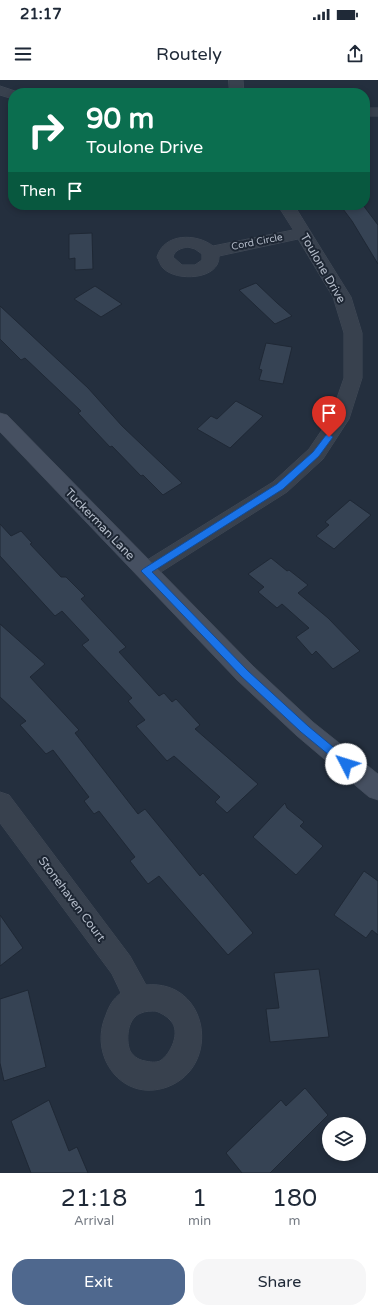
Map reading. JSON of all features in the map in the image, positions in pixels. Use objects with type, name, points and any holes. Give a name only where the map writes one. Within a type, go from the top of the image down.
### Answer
[{"type":"main road","name":"Tuckerman Lane","points":[[0,420],[244,674],[305,729],[378,789]]},
{"type":"street","name":"Toulone Drive","points":[[146,571],[280,487],[316,454],[340,419],[353,378],[354,355],[352,333],[342,297],[289,210]]},
{"type":"street","name":"Cord Circle","points":[[210,252],[303,233]]},
{"type":"street","name":"Stonehaven Court","points":[[0,803],[121,965],[139,999]]},
{"type":"building","points":[[344,210],[367,210],[378,225],[378,264]]},
{"type":"building","points":[[92,233],[93,269],[75,270],[75,258],[69,259],[69,234]]},
{"type":"building","points":[[256,283],[292,316],[275,324],[239,290]]},
{"type":"building","points":[[95,286],[122,304],[101,317],[74,299]]},
{"type":"building","points":[[0,306],[88,388],[122,426],[182,483],[163,495],[143,475],[141,476],[112,446],[110,447],[78,413],[81,411],[25,358],[21,360],[0,339]]},
{"type":"building","points":[[266,343],[292,347],[283,384],[259,380],[262,370],[259,369]]},
{"type":"building","points":[[236,401],[263,416],[230,448],[197,429],[211,416],[217,419]]},
{"type":"building","points":[[350,500],[371,515],[334,549],[316,536],[329,525],[325,522]]},
{"type":"building","points":[[0,524],[11,536],[21,531],[32,543],[30,544],[61,577],[66,577],[85,596],[81,599],[126,647],[119,652],[159,696],[164,693],[172,702],[176,699],[200,725],[195,729],[258,784],[227,813],[215,802],[220,797],[174,756],[167,761],[136,726],[145,720],[128,701],[132,698],[82,645],[89,640],[62,611],[55,616],[0,556]]},
{"type":"building","points":[[271,558],[308,585],[298,593],[328,618],[360,651],[333,669],[316,651],[312,655],[296,637],[309,628],[282,604],[277,608],[258,592],[264,587],[248,574]]},
{"type":"building","points":[[0,624],[45,664],[30,677],[79,730],[75,733],[138,814],[145,809],[200,876],[203,873],[253,933],[228,955],[159,876],[148,884],[130,861],[135,857],[99,811],[94,814],[84,801],[89,797],[53,750],[46,754],[20,725],[26,721],[0,697]]},
{"type":"building","points":[[285,803],[287,808],[304,822],[300,826],[323,846],[296,875],[253,837]]},
{"type":"building","points":[[364,871],[378,881],[378,935],[372,930],[366,938],[334,915]]},
{"type":"building","points":[[0,915],[23,948],[0,966]]},
{"type":"building","points":[[319,969],[329,1037],[270,1042],[266,1009],[279,1008],[274,973]]},
{"type":"building","points":[[28,990],[46,1067],[4,1081],[0,1063],[0,999]]},
{"type":"building","points":[[305,1088],[328,1115],[326,1117],[322,1117],[322,1121],[270,1173],[242,1173],[226,1153],[281,1100],[286,1106]]},
{"type":"building","points":[[49,1100],[69,1151],[77,1147],[88,1173],[31,1173],[11,1121]]},
{"type":"route","points":[[329,437],[316,454],[280,487],[146,571],[244,674],[346,764]]}]
